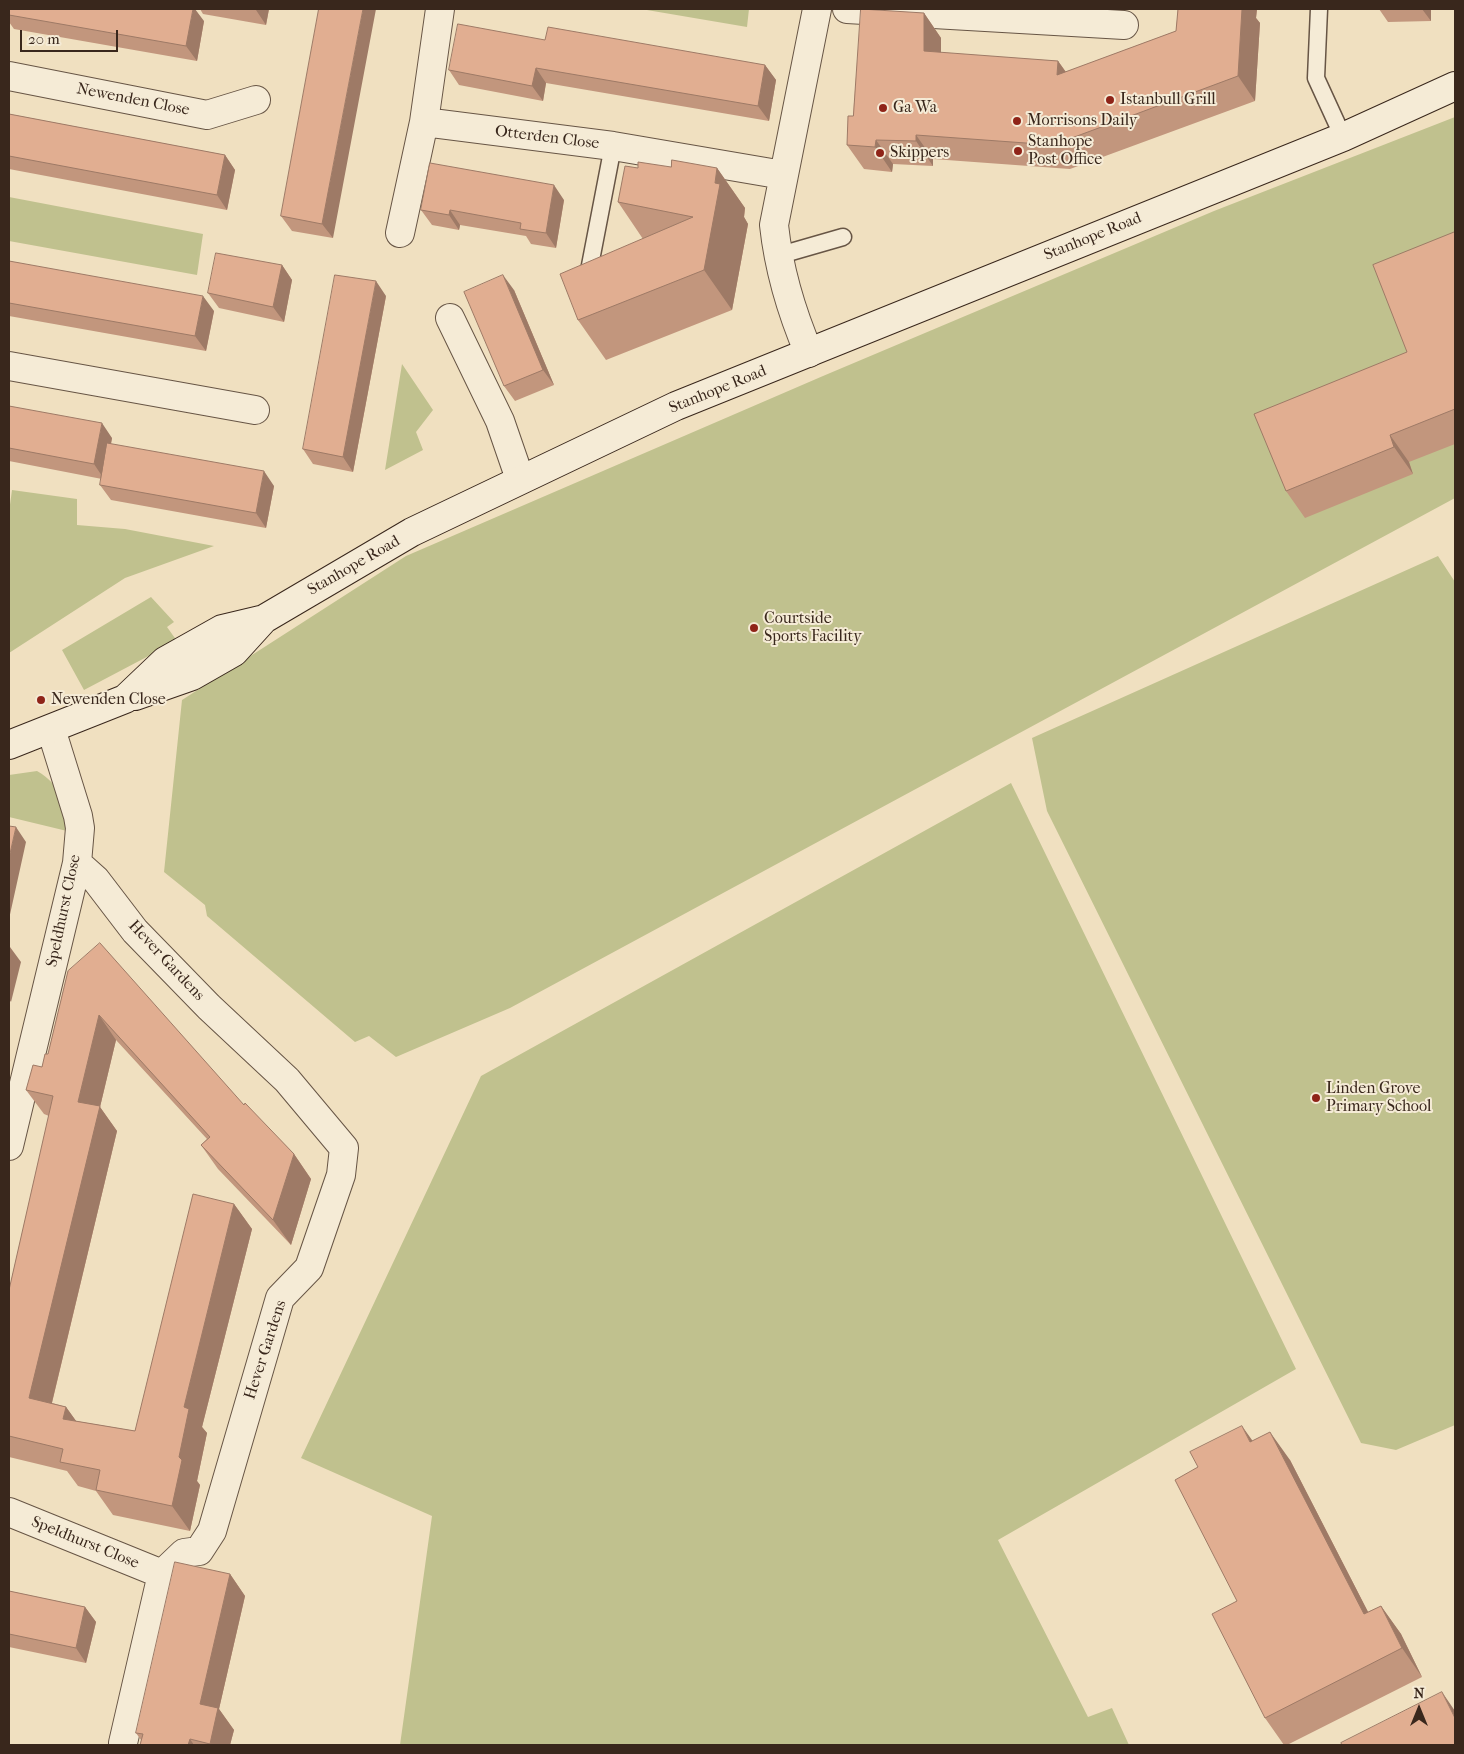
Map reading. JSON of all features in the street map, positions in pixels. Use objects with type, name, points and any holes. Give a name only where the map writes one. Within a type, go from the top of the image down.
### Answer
[{"type":"street","points":[[400,233],[424,122],[440,9]]},
{"type":"street","points":[[809,353],[792,312],[777,256],[774,225],[817,9]]},
{"type":"street","points":[[848,9],[1124,24]]},
{"type":"street","name":"Newenden Close","points":[[9,76],[207,115],[256,100]]},
{"type":"street","name":"Stanhope Road","points":[[51,729],[125,699],[192,676],[234,652],[264,619],[412,532],[676,406],[1343,137],[1455,86]]},
{"type":"street","name":"Otterden Close","points":[[424,122],[613,146],[783,175]]},
{"type":"street","points":[[450,318],[500,421],[520,479]]},
{"type":"street","points":[[9,366],[255,410]]},
{"type":"street","points":[[9,745],[51,729]]},
{"type":"street","name":"Speldhurst Close","points":[[9,1146],[18,1062],[77,863],[80,828],[78,816],[51,729]]},
{"type":"street","name":"Hever Gardens","points":[[77,863],[96,880],[135,931],[209,1007],[287,1080],[344,1148],[342,1175],[309,1268],[280,1298],[212,1531],[199,1551],[184,1553],[162,1574]]},
{"type":"street","name":"Speldhurst Close","points":[[9,1512],[162,1574]]},
{"type":"street","points":[[123,1743],[162,1574]]},
{"type":"lane","points":[[1319,9],[1316,78],[1343,137]]},
{"type":"lane","points":[[586,285],[613,146]]},
{"type":"lane","points":[[777,256],[843,237]]},
{"type":"green space","points":[[641,9],[749,9],[747,27]]},
{"type":"green space","name":"Courtside Sports Facility","points":[[1455,117],[1455,498],[510,1008],[396,1057],[369,1036],[355,1042],[207,916],[205,905],[164,872],[182,700],[406,556],[823,376],[1214,211]]},
{"type":"green space","points":[[9,197],[203,234],[197,275],[9,241]]},
{"type":"green space","points":[[402,364],[433,410],[416,432],[423,450],[385,470]]},
{"type":"green space","points":[[12,490],[77,499],[77,525],[125,529],[214,546],[125,578],[9,653],[9,512]]},
{"type":"green space","name":"Linden Grove Primary School","points":[[1438,556],[1455,582],[1455,1425],[1396,1450],[1361,1443],[1047,811],[1032,738]]},
{"type":"green space","points":[[151,597],[174,622],[167,627],[177,641],[84,690],[62,650]]},
{"type":"green space","points":[[37,771],[46,777],[57,789],[67,831],[9,817],[9,775]]},
{"type":"green space","points":[[1011,783],[1296,1369],[998,1540],[1088,1717],[1112,1708],[1129,1745],[400,1745],[432,1516],[301,1458],[481,1076]]},
{"type":"building","points":[[9,9],[193,9],[186,46],[9,15]]},
{"type":"building","points":[[319,9],[363,9],[322,224],[281,216]]},
{"type":"building","points":[[861,9],[924,13],[924,51],[1058,61],[1057,75],[1176,31],[1178,9],[1242,9],[1238,76],[1053,145],[916,135],[916,141],[876,140],[875,147],[847,145],[848,116],[853,116]]},
{"type":"building","points":[[458,24],[545,40],[548,27],[765,65],[758,106],[536,68],[532,86],[449,70]]},
{"type":"building","points":[[9,114],[225,155],[217,195],[9,156]]},
{"type":"building","points":[[672,160],[717,168],[715,183],[720,184],[704,270],[578,320],[560,274],[693,217],[618,202],[625,166],[638,168],[638,162],[671,167]]},
{"type":"building","points":[[430,163],[554,185],[546,233],[520,229],[521,223],[450,210],[449,215],[421,210]]},
{"type":"building","points":[[1455,232],[1455,409],[1390,435],[1394,447],[1286,491],[1254,414],[1407,352],[1373,265]]},
{"type":"building","points":[[216,253],[282,265],[273,307],[208,293]]},
{"type":"building","points":[[9,261],[203,296],[195,336],[9,303]]},
{"type":"building","points":[[335,275],[376,281],[343,457],[303,449]]},
{"type":"building","points":[[503,275],[543,370],[504,386],[464,292]]},
{"type":"building","points":[[9,406],[102,423],[94,464],[9,448]]},
{"type":"building","points":[[107,443],[264,471],[256,513],[100,485]]},
{"type":"building","points":[[9,826],[16,827],[9,858]]},
{"type":"building","points":[[100,943],[244,1105],[245,1103],[294,1154],[273,1220],[201,1145],[210,1137],[99,1015],[78,1102],[100,1106],[29,1398],[66,1407],[63,1419],[135,1431],[193,1194],[234,1204],[184,1407],[189,1409],[179,1457],[182,1460],[172,1506],[96,1490],[100,1470],[60,1462],[63,1449],[9,1436],[9,1290],[53,1096],[26,1090],[33,1065],[42,1067],[45,1054],[48,1054],[68,971]]},
{"type":"building","points":[[1242,1426],[1250,1442],[1270,1432],[1364,1614],[1381,1606],[1402,1648],[1265,1718],[1212,1614],[1237,1601],[1175,1480],[1198,1467],[1190,1452]]},
{"type":"building","points":[[175,1562],[230,1574],[200,1704],[218,1708],[210,1744],[190,1739],[188,1745],[140,1745],[143,1734],[136,1733]]},
{"type":"building","points":[[9,1591],[85,1607],[76,1648],[9,1634]]},
{"type":"building","points":[[1442,1692],[1455,1718],[1455,1745],[1342,1745],[1341,1743]]},
{"type":"place","name":"Istanbull Grill","points":[[1110,100]]},
{"type":"place","name":"Ga Wa","points":[[883,108]]},
{"type":"place","name":"Morrisons Daily","points":[[1017,121]]},
{"type":"place","name":"Stanhope Post Office","points":[[1018,151]]},
{"type":"place","name":"Skippers","points":[[880,153]]},
{"type":"place","name":"Courtside Sports Facility","points":[[754,628]]},
{"type":"place","name":"Newenden Close","points":[[41,700]]},
{"type":"place","name":"Linden Grove Primary School","points":[[1316,1098]]}]
